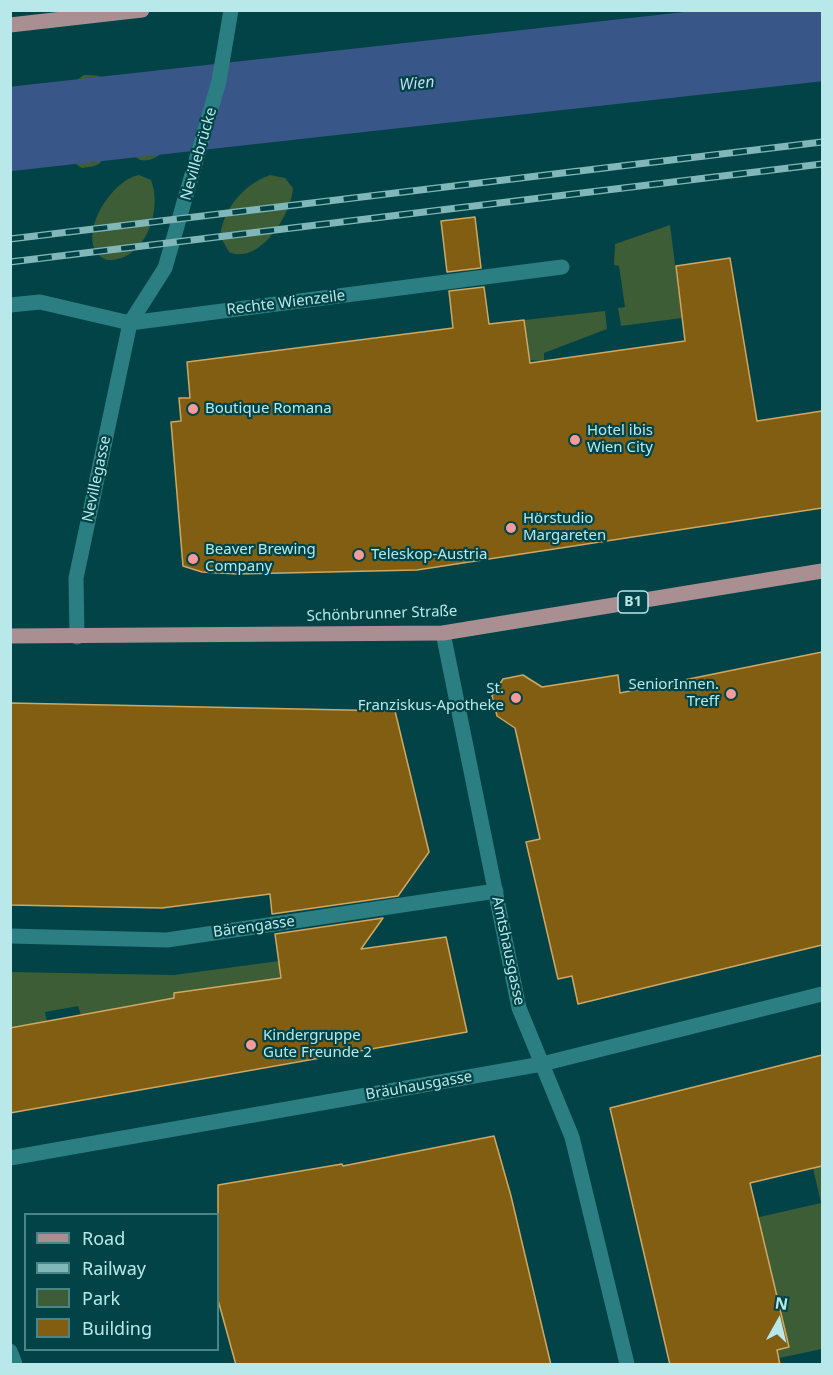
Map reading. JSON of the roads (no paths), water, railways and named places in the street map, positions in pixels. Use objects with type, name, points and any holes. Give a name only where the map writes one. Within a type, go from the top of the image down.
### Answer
[{"type":"main road","points":[[10,25],[142,10]]},
{"type":"main road","name":"Schönbrunner Straße","points":[[10,636],[443,633],[822,571]]},
{"type":"street","name":"Nevillebrücke","points":[[130,323],[165,268],[216,92],[231,10]]},
{"type":"street","name":"Rechte Wienzeile","points":[[10,304],[40,302],[130,323],[562,267]]},
{"type":"street","name":"Nevillegasse","points":[[77,637],[76,578],[130,323]]},
{"type":"street","name":"Amtshausgasse","points":[[443,633],[519,1008],[572,1137],[627,1365]]},
{"type":"street","name":"Bärengasse","points":[[10,936],[167,940],[496,891]]},
{"type":"street","name":"Bräuhausgasse","points":[[10,1158],[542,1064],[822,994]]},
{"type":"street","points":[[10,1351],[15,1365]]},
{"type":"waterway","name":"Wien","points":[[10,129],[822,39]]},
{"type":"railway","points":[[10,239],[822,142]]},
{"type":"railway","points":[[10,262],[822,164]]},
{"type":"place","name":"Boutique Romana","points":[[193,409]]},
{"type":"place","name":"Hotel ibis Wien City","points":[[575,440]]},
{"type":"place","name":"Hörstudio Margareten","points":[[511,528]]},
{"type":"place","name":"Teleskop-Austria","points":[[359,555]]},
{"type":"place","name":"Beaver Brewing Company","points":[[193,559]]},
{"type":"place","name":"SeniorInnen. Treff","points":[[731,694]]},
{"type":"place","name":"St. Franziskus-Apotheke","points":[[516,698]]},
{"type":"place","name":"Kindergruppe Gute Freunde 2","points":[[251,1045]]}]
